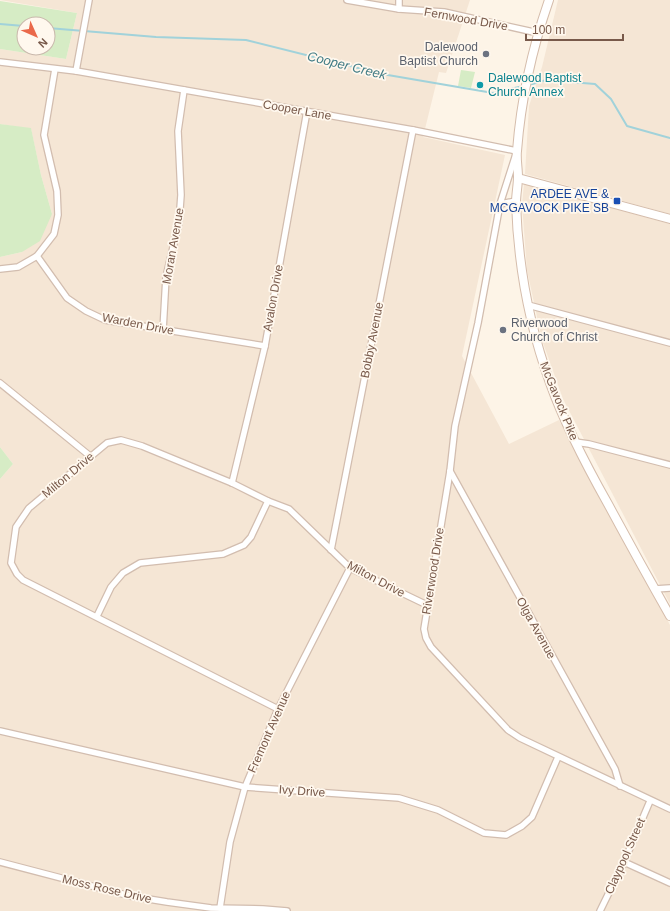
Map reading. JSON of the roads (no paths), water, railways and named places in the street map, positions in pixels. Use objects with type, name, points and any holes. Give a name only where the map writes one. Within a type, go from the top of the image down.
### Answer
[{"type":"street","points":[[76,71],[89,0]]},
{"type":"street","name":"Fernwood Drive","points":[[348,0],[399,9],[444,12],[538,33]]},
{"type":"street","points":[[399,0],[399,9]]},
{"type":"street","name":"McGavock Pike","points":[[549,0],[538,33],[528,75],[517,151],[518,178],[516,200],[518,244],[528,304],[537,343],[550,383],[575,442],[592,476],[670,616]]},
{"type":"street","points":[[0,62],[55,69],[44,135],[58,191],[58,215],[54,234],[37,256],[18,267],[0,269]]},
{"type":"street","name":"Cooper Lane","points":[[55,69],[76,71],[307,111],[517,151]]},
{"type":"street","name":"Moran Avenue","points":[[163,330],[166,277],[179,222],[181,195],[178,131],[184,90]]},
{"type":"street","name":"Avalon Drive","points":[[232,483],[265,346],[307,111]]},
{"type":"street","name":"Bobby Avenue","points":[[331,550],[413,130]]},
{"type":"street","name":"Riverwood Drive","points":[[517,151],[500,204],[478,323],[455,426],[450,470],[427,606],[424,629],[426,638],[431,647],[508,730],[520,738],[558,757],[670,809]]},
{"type":"street","points":[[507,180],[518,178],[670,220]]},
{"type":"street","points":[[500,204],[516,200]]},
{"type":"street","name":"Warden Drive","points":[[37,256],[67,298],[86,312],[105,320],[265,346]]},
{"type":"street","points":[[528,304],[670,343]]},
{"type":"street","points":[[1,385],[90,456]]},
{"type":"street","name":"Milton Drive","points":[[278,709],[97,616],[23,580],[17,574],[11,563],[16,527],[29,508],[107,443],[121,440],[142,446],[232,483],[268,501],[289,509],[350,568],[427,606]]},
{"type":"street","points":[[575,442],[589,444],[670,465]]},
{"type":"street","name":"Olga Avenue","points":[[450,470],[614,769],[620,786]]},
{"type":"street","points":[[97,616],[111,587],[122,573],[140,564],[223,554],[244,545],[251,537],[268,501]]},
{"type":"street","name":"Fremont Avenue","points":[[220,908],[230,842],[245,787],[278,709],[350,568]]},
{"type":"street","points":[[655,589],[670,588]]},
{"type":"street","name":"Ivy Drive","points":[[0,731],[245,787],[399,798],[438,810],[484,833],[506,835],[522,826],[532,817],[558,757]]},
{"type":"street","name":"Claypool Street","points":[[600,911],[624,862],[650,800]]},
{"type":"street","name":"Moss Rose Drive","points":[[0,862],[130,896],[212,908],[263,908],[287,911]]},
{"type":"street","points":[[624,862],[670,883]]},
{"type":"waterway","name":"Cooper Creek","points":[[0,24],[16,25]]},
{"type":"waterway","name":"Cooper Creek","points":[[56,29],[156,37],[246,40],[382,74],[493,93],[523,86]]},
{"type":"waterway","name":"Cooper Creek","points":[[529,85],[546,80],[595,84],[611,99],[627,126],[670,138]]},
{"type":"place","name":"Dalewood Baptist Church","points":[[486,54]]},
{"type":"place","name":"Dalewood Baptist Church Annex","points":[[480,85]]},
{"type":"place","name":"ARDEE AVE & MCGAVOCK PIKE SB","points":[[617,201]]},
{"type":"place","name":"Riverwood Church of Christ","points":[[503,330]]}]
